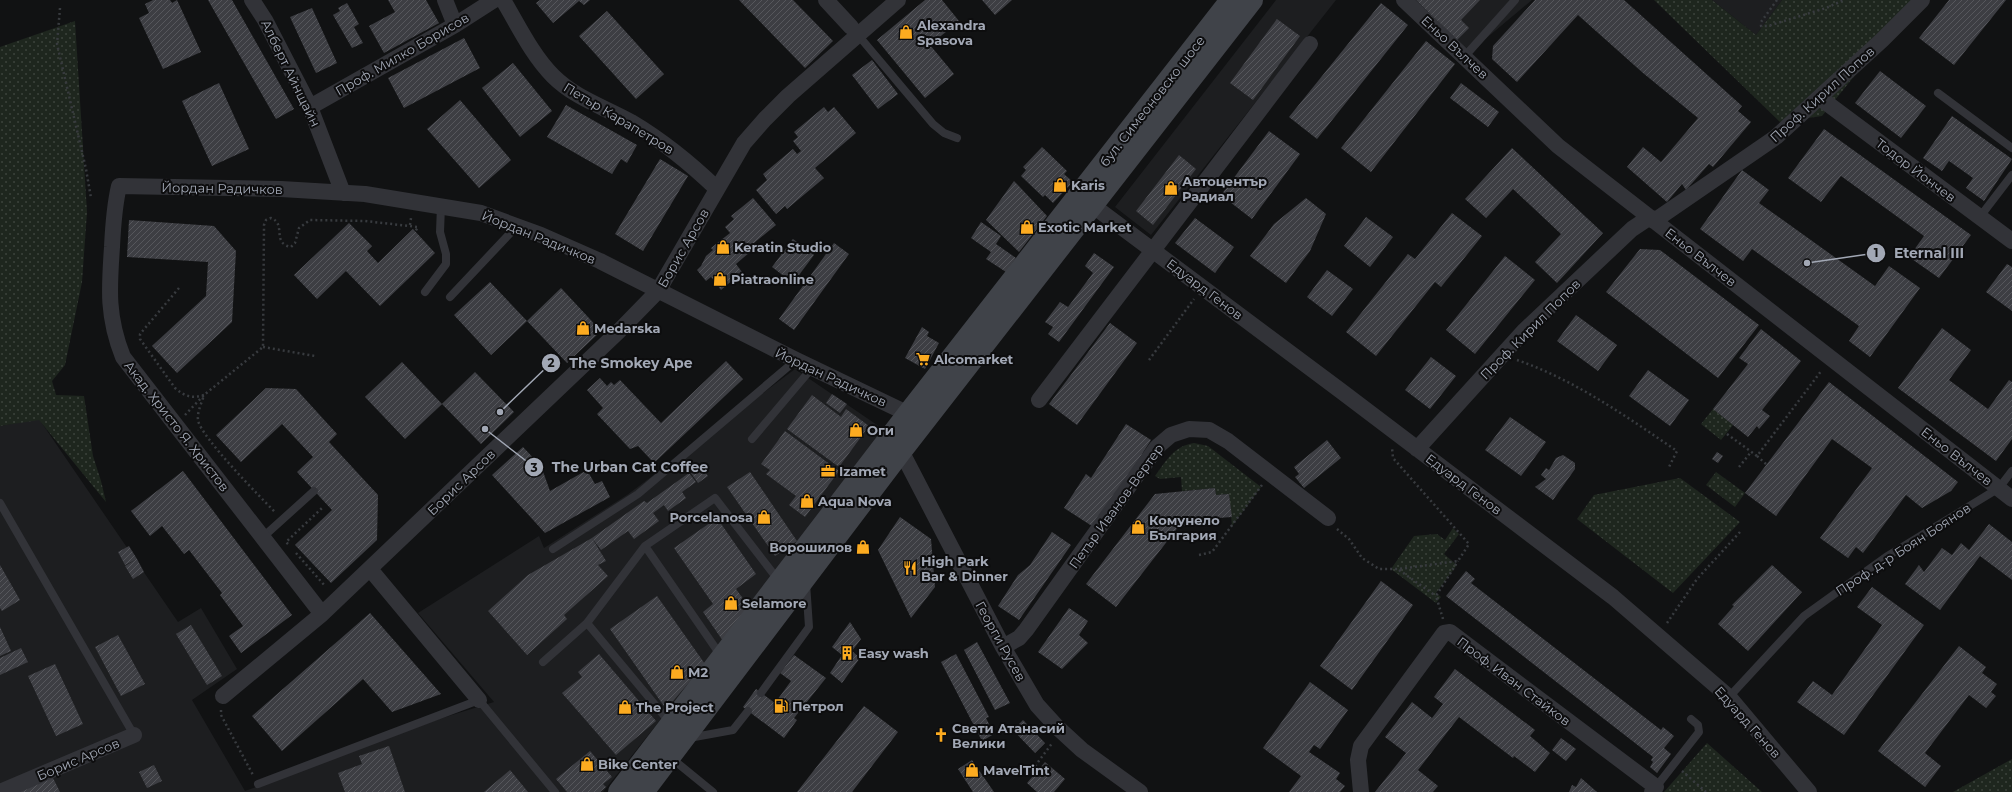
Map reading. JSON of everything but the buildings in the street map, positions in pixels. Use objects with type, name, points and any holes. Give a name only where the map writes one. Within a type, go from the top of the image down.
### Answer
[{"type":"main road","name":"бул. Симеоновско шосе","points":[[916,418],[1231,0]]},
{"type":"main road","name":"бул. Симеоновско шосе","points":[[643,792],[723,658],[781,583],[1092,206],[1252,0]]},
{"type":"main road","name":"бул. Симеоновско шосе","points":[[619,792],[675,740],[806,577],[896,443]]},
{"type":"street","name":"Алберт Айнщайн","points":[[252,0],[265,20],[310,107],[343,193]]},
{"type":"street","points":[[445,0],[455,25]]},
{"type":"street","name":"Проф. Милко Борисов","points":[[310,107],[455,25],[494,0]]},
{"type":"street","name":"Петър Карапетров","points":[[503,0],[540,62],[553,76],[573,92],[629,122],[667,145],[689,161],[717,188]]},
{"type":"street","points":[[826,0],[855,31]]},
{"type":"street","name":"Борис Арсов","points":[[222,696],[322,614],[619,332],[658,291],[744,143],[765,119],[855,31],[898,0]]},
{"type":"street","name":"Еньо Вълчев","points":[[1404,0],[1465,56],[1558,146],[2012,499]]},
{"type":"street","name":"Проф. Кирил Попов","points":[[1417,449],[1525,330],[1632,229],[1652,219],[1776,137],[1820,98],[1922,0]]},
{"type":"street","points":[[1039,400],[1152,249],[1310,44]]},
{"type":"street","name":"Тодор Йончев","points":[[1820,98],[1979,218],[2012,241]]},
{"type":"street","name":"Йордан Радичков","points":[[119,186],[281,189],[365,194],[481,213],[517,226],[600,261],[812,368],[916,418]]},
{"type":"street","name":"Акад. Христо Я. Христов","points":[[119,186],[114,202],[109,293],[115,337],[123,357],[322,614]]},
{"type":"street","name":"Едуард Генов","points":[[1092,206],[1152,249],[1401,436],[1607,593],[1729,697],[1809,792]]},
{"type":"street","name":"Петър Иванов-Вертер","points":[[1003,647],[1018,638],[1026,630],[1157,447],[1171,435],[1189,429],[1209,430],[1228,440],[1328,518]]},
{"type":"street","name":"Георги Русев","points":[[896,443],[1003,647],[1037,705],[1061,731],[1082,750],[1140,792]]},
{"type":"street","points":[[370,569],[480,700]]},
{"type":"street","name":"Проф. Иван Стайков","points":[[1361,792],[1358,760],[1361,746],[1444,633],[1447,632],[1450,632],[1654,790]]},
{"type":"street","name":"Борис Арсов","points":[[0,792],[134,735]]},
{"type":"lane","points":[[1465,56],[1515,0]]},
{"type":"lane","points":[[855,31],[933,124],[944,133],[957,138]]},
{"type":"lane","points":[[1938,93],[2012,148]]},
{"type":"lane","points":[[1979,218],[2012,175]]},
{"type":"lane","points":[[425,292],[446,264],[446,254],[440,232],[441,206]]},
{"type":"lane","points":[[450,297],[517,226]]},
{"type":"lane","points":[[553,549],[638,494],[796,360]]},
{"type":"lane","points":[[752,439],[812,368]]},
{"type":"lane","name":"Проф. д-р Боян Боянов","points":[[1729,697],[1804,616],[1886,557],[1999,488],[2012,471]]},
{"type":"lane","points":[[263,538],[314,491]]},
{"type":"lane","points":[[543,662],[587,623],[645,546],[715,498],[781,583]]},
{"type":"lane","points":[[0,503],[134,735]]},
{"type":"lane","points":[[645,546],[723,658]]},
{"type":"lane","points":[[761,693],[809,627],[806,577]]},
{"type":"lane","points":[[587,623],[713,792]]},
{"type":"lane","points":[[258,784],[480,700],[555,792]]},
{"type":"lane","points":[[675,740],[733,730],[748,711]]},
{"type":"lane","points":[[1654,790],[1699,732],[1698,725],[1691,718]]},
{"type":"path","points":[[1777,0],[1761,22],[1761,26],[1768,26],[1826,8],[1844,0]]},
{"type":"path","points":[[60,8],[57,44],[86,169],[91,198]]},
{"type":"path","points":[[263,348],[264,225],[266,220],[271,218],[276,220],[279,224],[281,241],[285,246],[291,247],[295,243],[299,228],[310,220],[365,221],[410,225],[418,227],[415,232]]},
{"type":"path","points":[[410,225],[412,218]]},
{"type":"path","points":[[180,288],[140,334],[140,339],[175,388],[188,397],[196,398],[204,395]]},
{"type":"path","points":[[1149,360],[1203,288]]},
{"type":"path","points":[[174,424],[204,395],[263,348],[315,356]]},
{"type":"path","points":[[1502,354],[1527,363],[1582,390],[1639,425],[1677,451],[1668,469]]},
{"type":"path","points":[[1757,456],[1831,358]]},
{"type":"path","points":[[204,395],[198,420],[202,430],[240,476],[276,513]]},
{"type":"path","points":[[1727,434],[1766,464]]},
{"type":"path","points":[[1401,436],[1392,447],[1391,452],[1393,458],[1469,544],[1436,596]]},
{"type":"path","points":[[1739,467],[1751,452]]},
{"type":"path","points":[[1199,555],[1212,552],[1271,474]]},
{"type":"path","points":[[291,547],[286,542],[322,508]]},
{"type":"path","points":[[1328,518],[1338,530],[1349,539],[1362,558],[1379,569],[1399,569],[1458,561]]},
{"type":"path","points":[[1659,636],[1697,579],[1740,532]]},
{"type":"path","points":[[295,552],[325,586]]},
{"type":"path","points":[[1399,569],[1436,596],[1447,632]]},
{"type":"path","points":[[222,696],[221,715],[258,784]]},
{"type":"path","points":[[1035,766],[1061,731]]},
{"type":"path","points":[[1674,764],[1706,792]]},
{"type":"shaded area","points":[[1276,0],[1336,0],[1151,235],[1115,207]]},
{"type":"shaded area","points":[[1397,0],[1532,0],[1465,56]]},
{"type":"shaded area","points":[[1654,0],[1712,0],[1756,35],[1782,0],[1916,0],[1822,116],[1780,122]]},
{"type":"shaded area","points":[[1712,0],[1782,0],[1756,35]]},
{"type":"shaded area","points":[[75,21],[87,212],[82,282],[65,365],[52,381],[56,395],[84,396],[93,456],[106,502],[39,420],[0,426],[0,47]]},
{"type":"shaded area","points":[[795,369],[883,429],[765,588],[603,792],[0,792],[0,426],[39,419],[178,622],[201,608],[237,669],[192,700],[245,791],[439,719],[494,702],[418,613],[539,536],[544,548],[627,495]]},
{"type":"shaded area","points":[[1713,409],[1733,425],[1721,440],[1701,424]]},
{"type":"shaded area","points":[[1194,443],[1208,446],[1261,487],[1232,526],[1229,494],[1216,495],[1215,488],[1182,491],[1181,477],[1160,479],[1155,476],[1171,455],[1181,447]]},
{"type":"shaded area","points":[[1716,472],[1745,493],[1735,507],[1706,485]]},
{"type":"shaded area","points":[[1680,478],[1740,522],[1673,593],[1577,519],[1594,495]]},
{"type":"shaded area","points":[[1453,528],[1459,534],[1444,554],[1457,565],[1436,593],[1441,597],[1436,603],[1391,569],[1414,536],[1437,534],[1445,540]]},
{"type":"shaded area","points":[[1707,743],[1762,792],[1664,792]]},
{"type":"shaded area","points":[[2012,759],[2012,792],[1953,792]]},
{"type":"place","name":"Alexandra Spasova","points":[[906,32]]},
{"type":"place","name":"Karis","points":[[1060,185]]},
{"type":"place","name":"Автоцентър Радиал","points":[[1171,188]]},
{"type":"place","name":"Exotic Market","points":[[1027,227]]},
{"type":"place","name":"Keratin Studio","points":[[723,247]]},
{"type":"place","name":"Eternal III","points":[[1807,263]]},
{"type":"place","name":"Piatraonline","points":[[720,279]]},
{"type":"place","name":"Medarska","points":[[583,328]]},
{"type":"place","name":"Alcomarket","points":[[923,359]]},
{"type":"place","name":"The Smokey Ape","points":[[500,412]]},
{"type":"place","name":"The Urban Cat Coffee","points":[[485,429]]},
{"type":"place","name":"Оги","points":[[856,430]]},
{"type":"place","name":"Izamet","points":[[828,471]]},
{"type":"place","name":"Aqua Nova","points":[[807,501]]},
{"type":"place","name":"Porcelanosa","points":[[764,517]]},
{"type":"place","name":"Комунело България","points":[[1138,527]]},
{"type":"place","name":"Ворошилов","points":[[863,547]]},
{"type":"place","name":"High Park Bar & Dinner","points":[[910,568]]},
{"type":"place","name":"Selamore","points":[[731,603]]},
{"type":"place","name":"Easy wash","points":[[847,653]]},
{"type":"place","name":"M2","points":[[677,672]]},
{"type":"place","name":"Петрол","points":[[781,706]]},
{"type":"place","name":"The Project","points":[[625,707]]},
{"type":"place","name":"Свети Атанасий Велики","points":[[941,735]]},
{"type":"place","name":"Bike Center","points":[[587,764]]},
{"type":"place","name":"MavelTint","points":[[972,770]]}]
